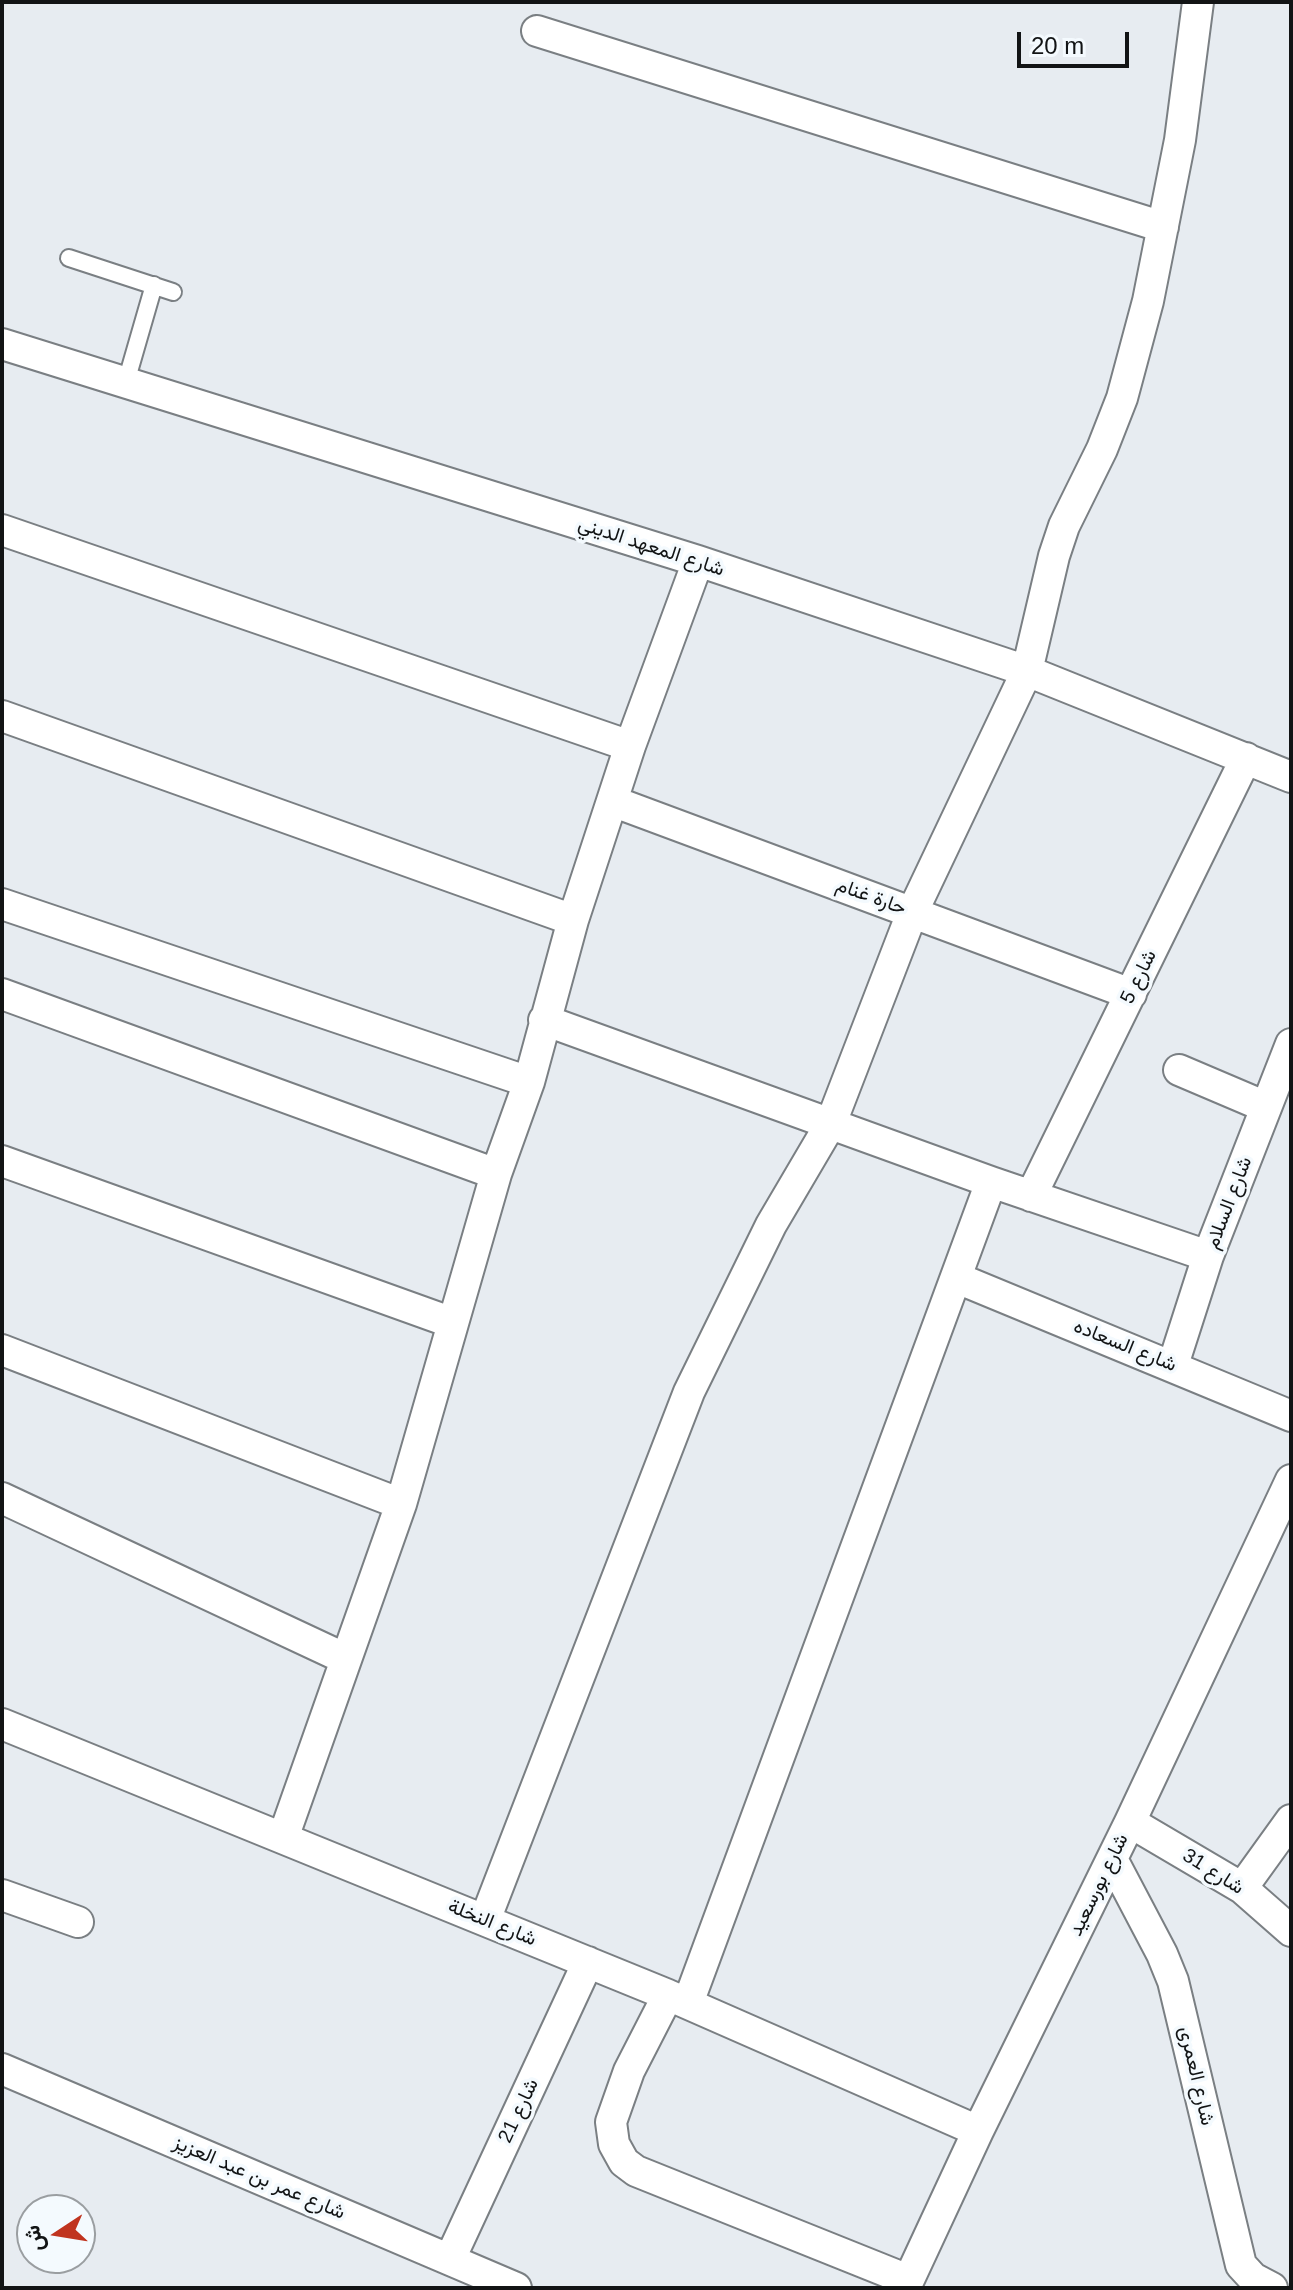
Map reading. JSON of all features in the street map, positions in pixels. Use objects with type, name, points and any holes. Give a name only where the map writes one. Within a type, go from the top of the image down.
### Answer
[{"type":"street","points":[[485,1920],[689,1392],[771,1225],[831,1123],[912,913],[1027,671],[1054,556],[1064,526],[1102,449],[1122,398],[1148,301],[1180,140],[1198,2]]},
{"type":"street","points":[[537,31],[1163,227]]},
{"type":"street","name":"شارع المعهد الديني","points":[[2,344],[698,561],[1027,671],[1291,777]]},
{"type":"street","points":[[2,530],[630,746]]},
{"type":"street","points":[[283,1838],[401,1504],[496,1174],[529,1082],[573,920],[630,746],[698,561]]},
{"type":"street","points":[[2,716],[573,920]]},
{"type":"street","name":"شارع 5","points":[[1031,1196],[1246,758]]},
{"type":"street","name":"حارة غنام","points":[[612,801],[1131,994]]},
{"type":"street","points":[[2,904],[529,1082]]},
{"type":"street","points":[[2,994],[496,1174]]},
{"type":"street","points":[[544,1020],[991,1182],[1208,1256]]},
{"type":"street","name":"شارع السلام","points":[[1173,1365],[1208,1256],[1291,1044]]},
{"type":"street","points":[[1179,1070],[1266,1107]]},
{"type":"street","points":[[2,1161],[453,1323]]},
{"type":"street","points":[[907,2284],[636,2171],[624,2162],[614,2144],[611,2122],[629,2071],[678,1999],[957,1278],[991,1182]]},
{"type":"street","name":"شارع السعاده","points":[[957,1278],[1291,1416]]},
{"type":"street","points":[[2,1350],[401,1504]]},
{"type":"street","name":"شارع بورسعيد","points":[[907,2284],[978,2131],[1288,1496]]},
{"type":"street","points":[[2,1498],[346,1659]]},
{"type":"street","name":"شارع النخلة","points":[[2,1724],[678,1999],[978,2131]]},
{"type":"street","points":[[1242,1888],[1291,1820]]},
{"type":"street","name":"شارع 31","points":[[1130,1822],[1242,1888],[1291,1931]]},
{"type":"street","name":"شارع العمرى","points":[[1112,1859],[1173,1981],[1241,2265],[1253,2278],[1272,2288]]},
{"type":"street","points":[[2,1895],[78,1922]]},
{"type":"street","name":"شارع 21","points":[[450,2259],[588,1962]]},
{"type":"street","name":"شارع عمر بن عبد العزيز","points":[[2,2069],[516,2288]]},
{"type":"lane","points":[[69,258],[173,292]]},
{"type":"lane","points":[[126,382],[154,285]]}]
